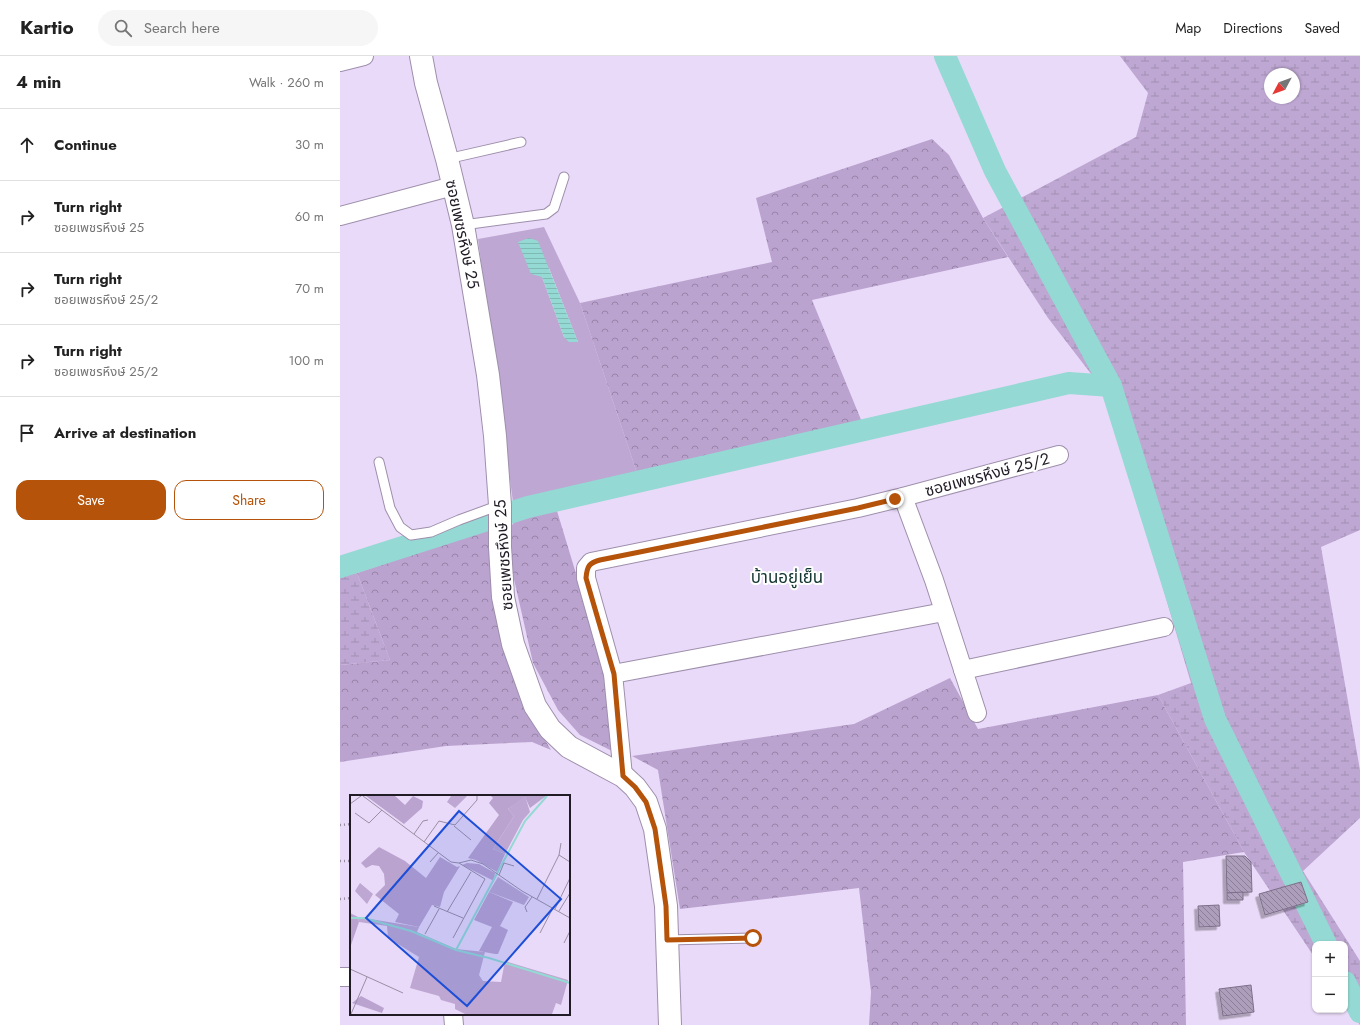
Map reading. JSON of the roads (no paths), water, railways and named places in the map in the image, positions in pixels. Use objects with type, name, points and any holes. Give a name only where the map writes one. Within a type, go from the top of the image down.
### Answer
[{"type":"street","points":[[340,62],[364,56]]},
{"type":"street","name":"ซอยเพชรหึงษ์ 25","points":[[424,58],[426,83],[463,225],[488,376],[495,436],[500,505],[500,547],[503,597],[513,644],[535,706],[550,729],[569,747],[623,776],[635,787],[646,802],[655,829],[666,906],[670,1025]]},
{"type":"street","points":[[340,216],[453,186]]},
{"type":"street","name":"ซอยเพชรหึงษ์ 25/2","points":[[623,776],[614,674],[586,578],[586,568],[591,562],[858,508],[1058,455]]},
{"type":"street","points":[[903,497],[944,612],[977,713]]},
{"type":"street","points":[[614,674],[944,612]]},
{"type":"street","points":[[963,670],[1164,627]]},
{"type":"street","points":[[453,1015],[454,1025]]},
{"type":"lane","points":[[447,160],[521,142]]},
{"type":"lane","points":[[463,225],[546,214],[554,208],[564,177]]},
{"type":"lane","points":[[380,462],[390,508],[400,528],[411,534],[432,532],[500,505]]},
{"type":"lane","points":[[667,940],[753,938]]},
{"type":"waterway","points":[[945,56],[995,171],[1111,386],[1215,719],[1325,941]]},
{"type":"waterway","points":[[340,567],[528,507],[1069,383],[1111,386]]},
{"type":"waterway","points":[[1348,988],[1360,1012]]},
{"type":"district","name":"บ้านอยู่เย็น","points":[[787,577]]}]
